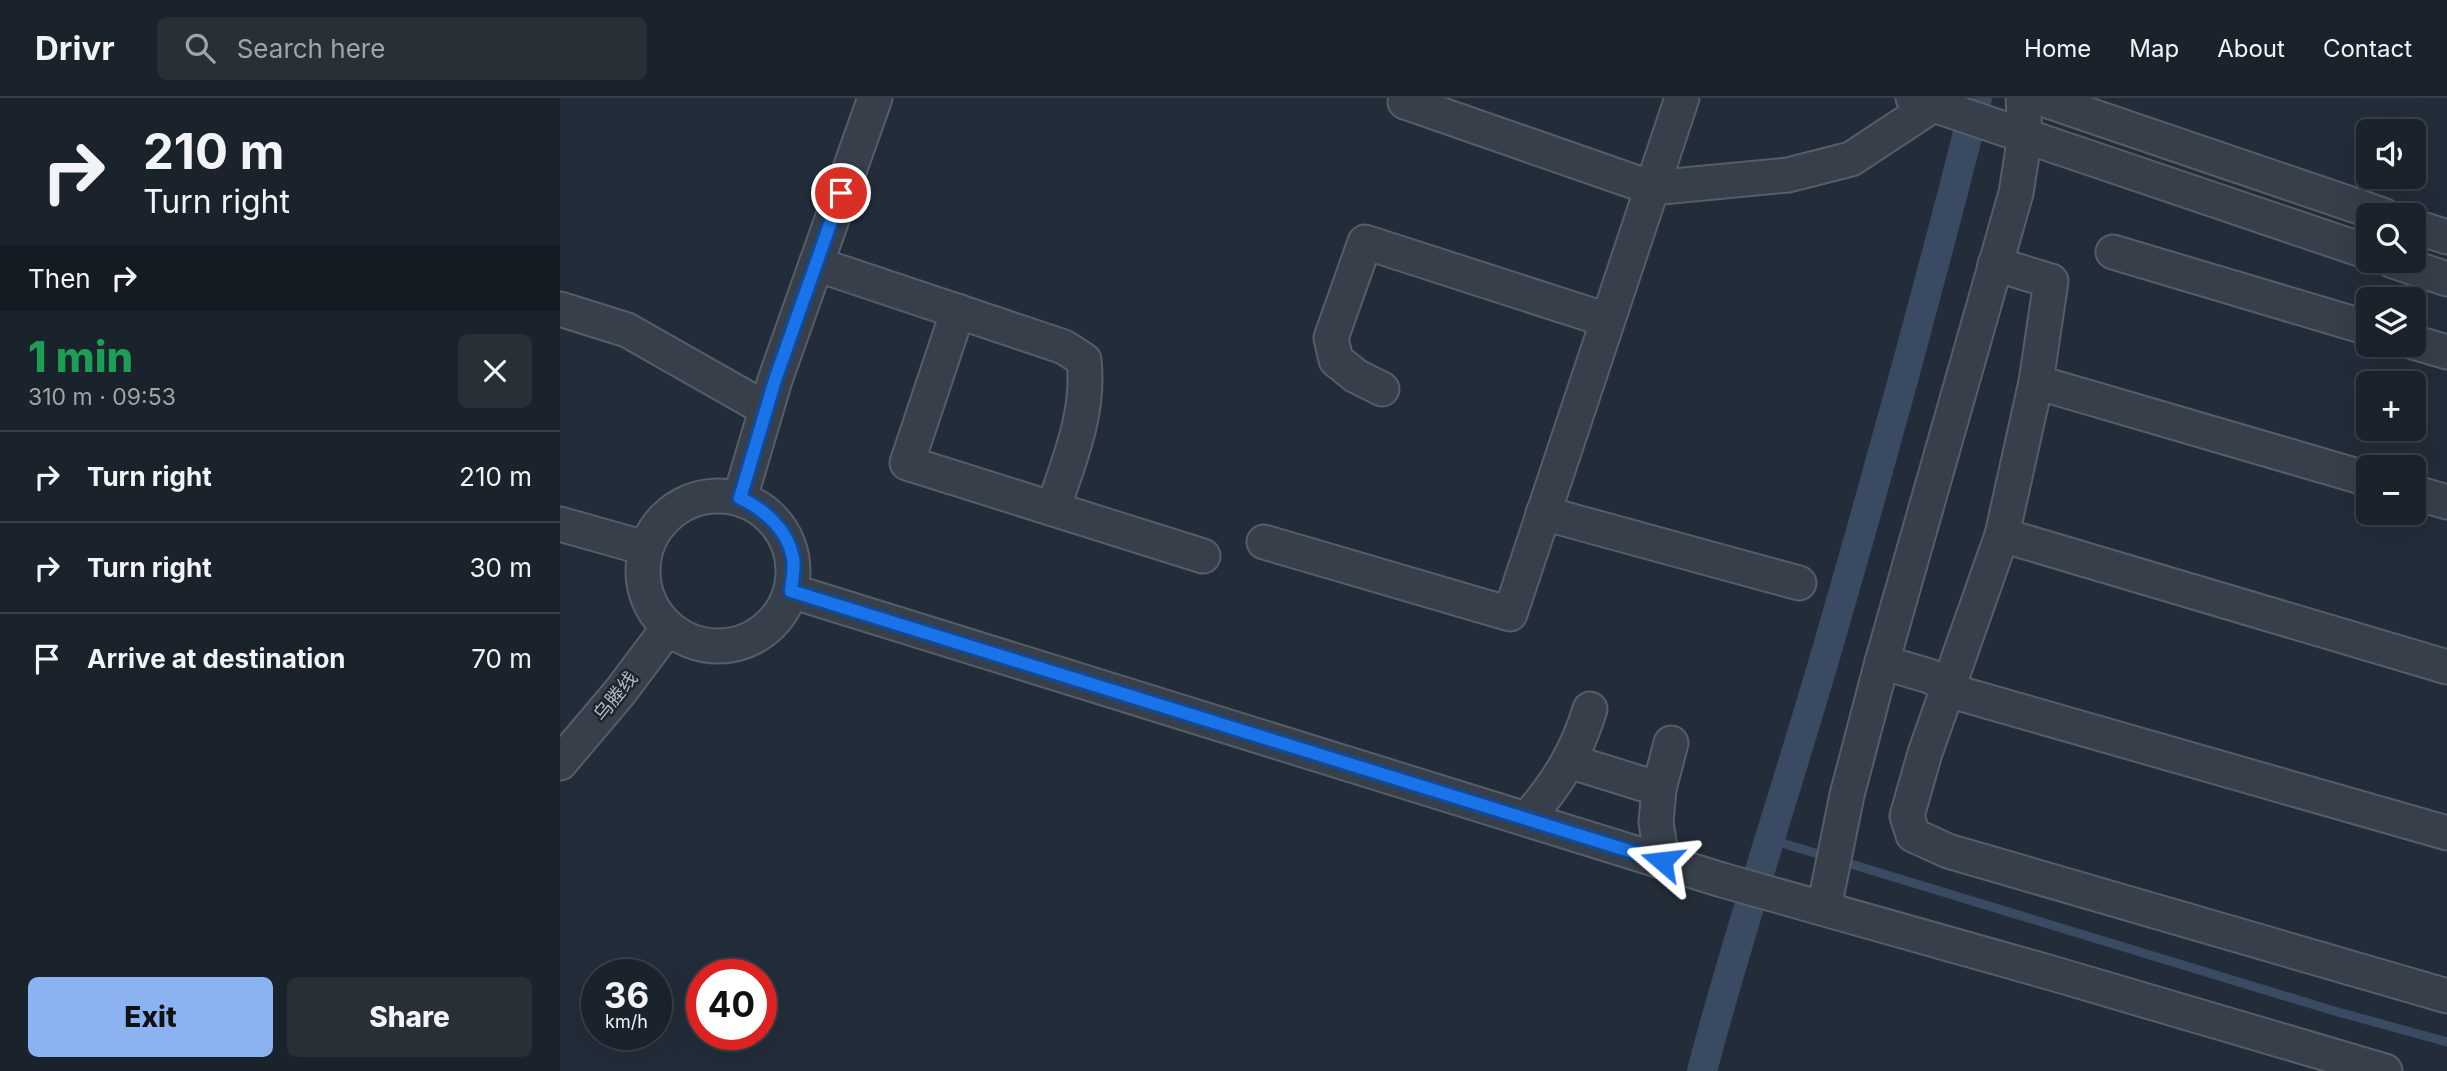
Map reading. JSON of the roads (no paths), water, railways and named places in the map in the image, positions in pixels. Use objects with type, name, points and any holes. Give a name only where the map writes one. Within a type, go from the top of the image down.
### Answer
[{"type":"street","points":[[740,498],[766,409],[875,98]]},
{"type":"street","points":[[1264,541],[1510,614],[1682,98]]},
{"type":"street","points":[[1824,908],[1847,796],[1882,662],[2015,193],[2025,136],[2023,98]]},
{"type":"street","points":[[2039,98],[2356,206]]},
{"type":"street","points":[[1405,102],[1652,188],[1788,175],[1851,159],[1933,103],[2356,248]]},
{"type":"street","points":[[2426,230],[2447,237]]},
{"type":"street","points":[[1382,389],[1356,376],[1336,360],[1331,338],[1364,242],[1607,320]]},
{"type":"street","points":[[2113,252],[2356,324]]},
{"type":"street","points":[[816,264],[1064,347],[1084,360],[1087,384],[1081,423],[1053,509]]},
{"type":"street","points":[[1995,264],[2050,281],[2036,382],[2002,536],[1948,686],[1906,816],[1913,835],[1948,850],[2447,996]]},
{"type":"street","points":[[2426,272],[2447,279]]},
{"type":"street","points":[[560,309],[627,330],[766,409]]},
{"type":"street","points":[[958,312],[907,463],[1203,556]]},
{"type":"street","points":[[2426,346],[2447,352]]},
{"type":"street","points":[[2036,382],[2356,475]]},
{"type":"street","points":[[723,495],[740,498],[755,505],[780,527],[793,558],[791,591],[778,618],[754,638],[725,646],[694,643],[668,628],[650,605],[642,577],[645,548],[662,519],[690,500],[723,495]]},
{"type":"street","points":[[2426,496],[2447,502]]},
{"type":"street","points":[[1543,513],[1799,583]]},
{"type":"street","points":[[560,524],[645,548]]},
{"type":"street","points":[[2002,536],[2447,667]]},
{"type":"street","points":[[791,591],[1722,880],[2385,1071]]},
{"type":"street","name":"乌塍线","points":[[560,763],[620,692],[668,628]]},
{"type":"street","points":[[1882,662],[1929,676],[1965,695],[2447,833]]},
{"type":"street","points":[[1527,819],[1555,786],[1581,739],[1590,709]]},
{"type":"street","points":[[1662,861],[1656,822],[1659,789],[1671,743]]},
{"type":"street","points":[[1569,761],[1659,789]]},
{"type":"waterway","points":[[1702,1071],[1871,497],[1977,98]]},
{"type":"waterway","points":[[1769,839],[1828,857]]},
{"type":"waterway","points":[[1841,861],[2331,1010],[2447,1042]]}]
